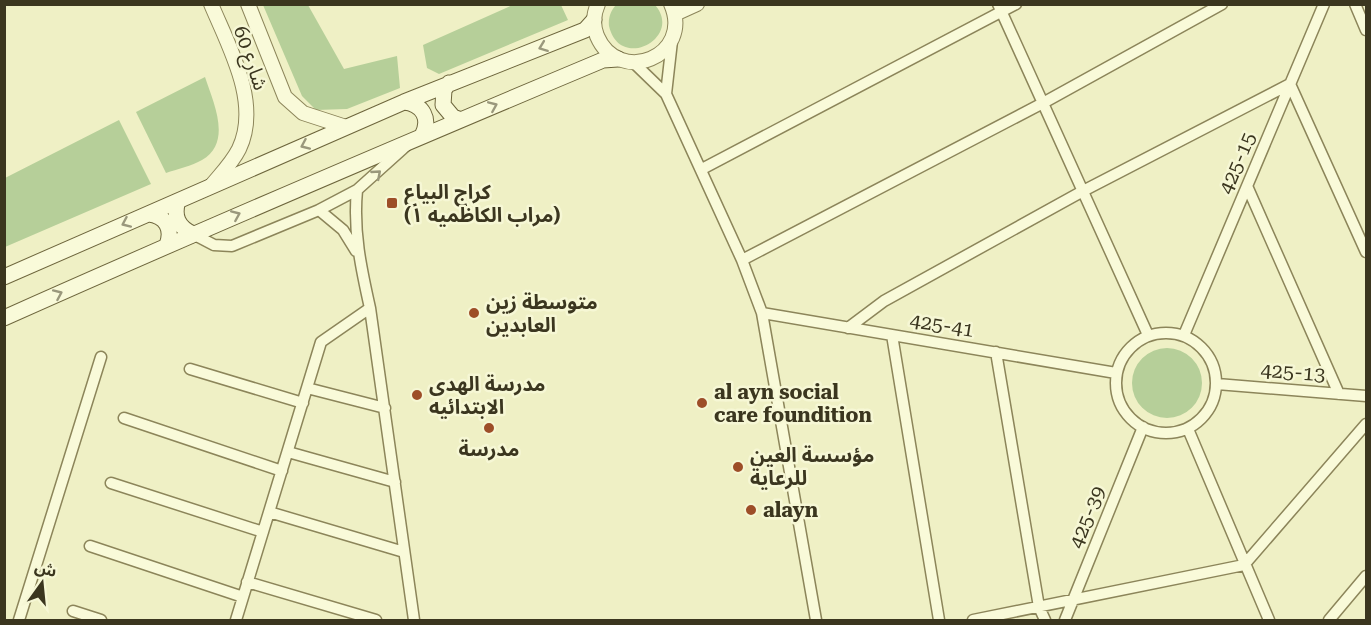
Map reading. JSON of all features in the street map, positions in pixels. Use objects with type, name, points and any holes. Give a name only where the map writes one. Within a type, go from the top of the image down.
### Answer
[{"type":"main road","points":[[4,277],[404,102],[585,30],[594,20]]},
{"type":"main road","points":[[4,318],[192,234],[603,60],[618,59]]},
{"type":"main road","points":[[449,83],[444,90],[443,105],[453,117],[461,120]]},
{"type":"main road","points":[[404,102],[419,107],[424,113],[426,129],[416,139]]},
{"type":"main road","points":[[178,201],[176,214],[178,222],[192,234]]},
{"type":"main road","points":[[148,214],[163,218],[167,224],[170,231],[167,245]]},
{"type":"street","name":"شارع 60","points":[[211,4],[245,95],[247,114],[240,147],[211,186]]},
{"type":"street","name":"شارع 60","points":[[248,4],[285,97],[303,113],[346,127]]},
{"type":"street","points":[[598,4],[594,20],[600,43],[618,59],[634,63],[666,94],[742,260],[762,313],[816,621]]},
{"type":"street","points":[[666,94],[674,35],[673,9],[697,4]]},
{"type":"street","points":[[702,169],[1000,8],[1016,4]]},
{"type":"street","points":[[742,260],[1043,103],[1222,4]]},
{"type":"street","name":"425-15","points":[[1184,335],[1324,4]]},
{"type":"street","points":[[1355,4],[1366,30]]},
{"type":"street","points":[[1000,8],[1148,335]]},
{"type":"street","points":[[634,63],[658,55],[674,35]]},
{"type":"street","points":[[848,328],[884,301],[1083,191],[1290,84],[1366,252]]},
{"type":"street","points":[[192,234],[214,245],[232,246],[319,210],[357,190],[416,139]]},
{"type":"street","points":[[1247,186],[1339,394]]},
{"type":"street","points":[[357,190],[355,224],[358,257],[370,308],[414,621]]},
{"type":"street","points":[[319,210],[343,230],[358,257]]},
{"type":"street","points":[[236,621],[321,342],[370,308]]},
{"type":"street","name":"425-41","points":[[762,313],[1116,373]]},
{"type":"street","points":[[1166,332],[1184,335],[1198,343],[1208,354],[1215,369],[1217,384],[1213,402],[1203,418],[1188,429],[1173,433],[1157,433],[1143,428],[1130,418],[1120,405],[1116,389],[1116,373],[1122,357],[1133,344],[1148,335],[1166,332]]},
{"type":"street","points":[[891,335],[939,621]]},
{"type":"street","points":[[996,352],[1039,607],[1045,621]]},
{"type":"street","points":[[19,621],[101,357]]},
{"type":"street","points":[[190,369],[303,403]]},
{"type":"street","name":"425-13","points":[[1217,384],[1366,396]]},
{"type":"street","points":[[307,388],[385,408]]},
{"type":"street","points":[[124,418],[282,471]]},
{"type":"street","points":[[973,621],[1074,598],[1244,565],[1366,424]]},
{"type":"street","name":"425-39","points":[[1065,621],[1143,428]]},
{"type":"street","points":[[1188,429],[1269,621]]},
{"type":"street","points":[[288,452],[395,482]]},
{"type":"street","points":[[111,483],[263,532]]},
{"type":"street","points":[[269,512],[404,552]]},
{"type":"street","points":[[90,546],[243,597]]},
{"type":"street","points":[[1329,621],[1366,576]]},
{"type":"street","points":[[247,582],[376,621]]},
{"type":"street","points":[[73,611],[101,621]]},
{"type":"green space","points":[[515,4],[561,5],[568,20],[439,74],[427,68],[423,45]]},
{"type":"green space","points":[[654,4],[661,16],[662,28],[656,37],[647,45],[636,48],[625,47],[615,40],[609,23],[610,14],[616,5]]},
{"type":"green space","points":[[263,5],[308,5],[344,69],[397,56],[400,88],[347,109],[316,110],[302,96]]},
{"type":"green space","points":[[205,77],[218,121],[217,143],[202,160],[166,173],[136,112]]},
{"type":"green space","points":[[119,120],[151,184],[5,247],[5,178]]},
{"type":"green space","points":[[1167,348],[1180,351],[1192,358],[1199,370],[1202,383],[1199,396],[1192,408],[1180,415],[1167,418],[1154,415],[1142,408],[1135,396],[1132,383],[1135,370],[1142,358],[1154,351]]},
{"type":"place","name":"كراج البياع (مراب الكاظميه ١)","points":[[392,203]]},
{"type":"place","name":"متوسطة زين العابدين","points":[[474,313]]},
{"type":"place","name":"مدرسة الهدى الابتدائيه","points":[[417,395]]},
{"type":"place","name":"al ayn social care foundition","points":[[702,403]]},
{"type":"place","name":"مدرسة","points":[[489,428]]},
{"type":"place","name":"مؤسسة العين للرعاية","points":[[738,467]]},
{"type":"place","name":"alayn","points":[[751,510]]}]
